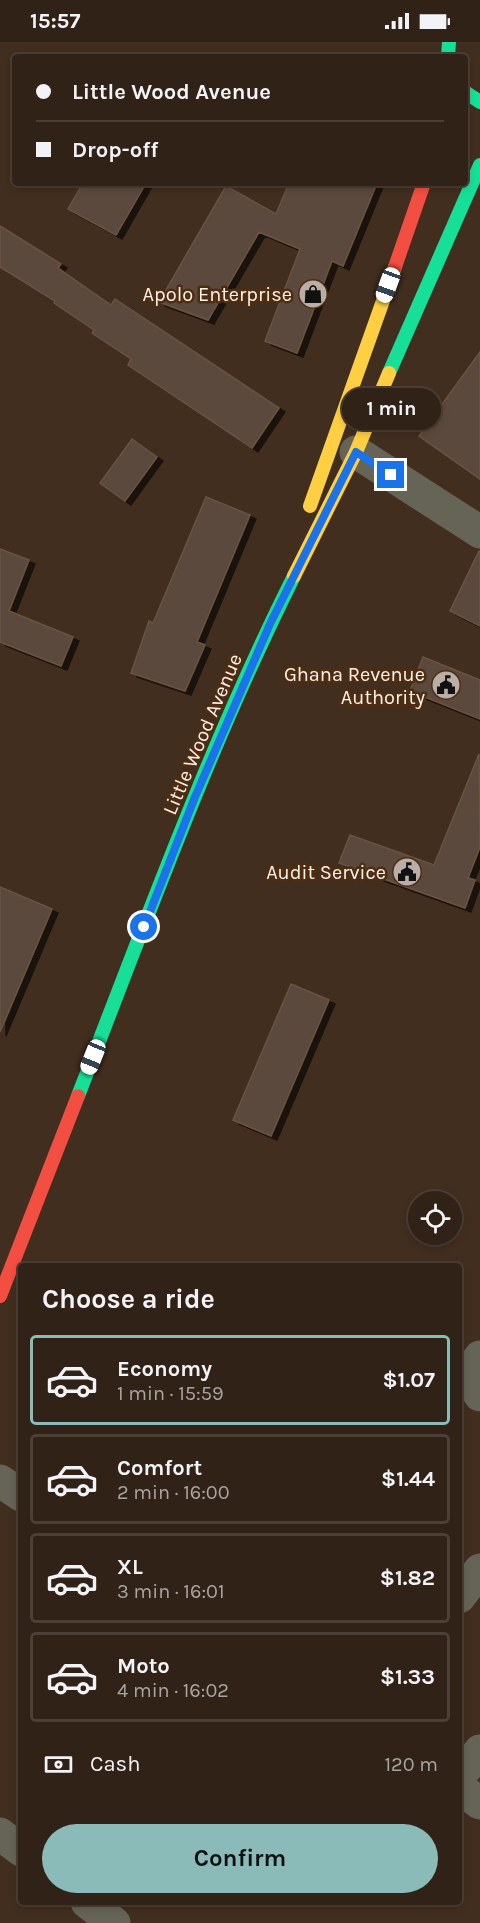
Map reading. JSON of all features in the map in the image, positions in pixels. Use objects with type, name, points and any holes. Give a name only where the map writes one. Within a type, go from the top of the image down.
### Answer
[{"type":"main road","name":"Little Wood Avenue","points":[[0,1296],[195,797],[270,624],[356,452],[406,328],[480,165]]},
{"type":"main road","name":"Little Wood Avenue","points":[[270,624],[423,186]]},
{"type":"street","points":[[356,452],[480,532]]},
{"type":"street","points":[[480,1358],[474,1365],[471,1381],[480,1395]]},
{"type":"street","points":[[0,1481],[18,1493]]},
{"type":"street","points":[[462,1593],[480,1570]]},
{"type":"street","points":[[462,1772],[480,1751]]},
{"type":"street","points":[[462,1790],[480,1803]]},
{"type":"street","points":[[0,1834],[18,1848]]},
{"type":"street","points":[[91,1905],[114,1923]]},
{"type":"building","points":[[81,186],[144,186],[116,235],[68,209]]},
{"type":"building","points":[[226,186],[276,214],[288,186],[376,186],[343,266],[332,261],[297,353],[265,341],[300,249],[259,232],[208,320],[159,302]]},
{"type":"building","points":[[0,226],[61,264],[58,268],[111,305],[115,299],[279,408],[252,448],[128,365],[131,359],[92,333],[94,330],[54,303],[55,301],[0,267]]},
{"type":"building","points":[[480,352],[480,479],[419,436]]},
{"type":"building","points":[[132,439],[157,457],[125,501],[100,483]]},
{"type":"building","points":[[206,497],[250,515],[197,642],[205,645],[185,691],[131,673],[149,621],[153,623]]},
{"type":"building","points":[[0,549],[29,560],[9,611],[73,637],[61,666],[0,642]]},
{"type":"building","name":"Ghana Revenue Authority","points":[[480,551],[480,626],[450,611]]},
{"type":"building","name":"Ghana Revenue Authority","points":[[423,657],[480,680],[480,719],[410,691]]},
{"type":"building","points":[[479,754],[480,847],[468,878],[475,880],[465,908],[339,863],[350,835],[434,865]]},
{"type":"building","points":[[0,887],[52,909],[0,1032]]},
{"type":"building","points":[[291,984],[329,1000],[271,1136],[233,1120]]},
{"type":"traffic: fast","points":[[448,54],[449,42]]},
{"type":"traffic: fast","points":[[468,94],[480,102]]},
{"type":"traffic: fast","points":[[389,373],[480,165]]},
{"type":"traffic: fast","points":[[78,1096],[207,768],[263,639],[294,576]]},
{"type":"traffic: slow","points":[[310,506],[395,267]]},
{"type":"traffic: slow","points":[[294,576],[356,452],[389,373]]},
{"type":"traffic: jam","points":[[395,267],[423,186]]},
{"type":"traffic: jam","points":[[0,1296],[78,1096]]},
{"type":"place","name":"Apolo Enterprise","points":[[313,294]]},
{"type":"place","name":"Ghana Revenue Authority","points":[[446,685]]},
{"type":"place","name":"Audit Service","points":[[407,872]]},
{"type":"route","points":[[144,927],[195,797],[270,624],[356,452],[391,475]]}]
